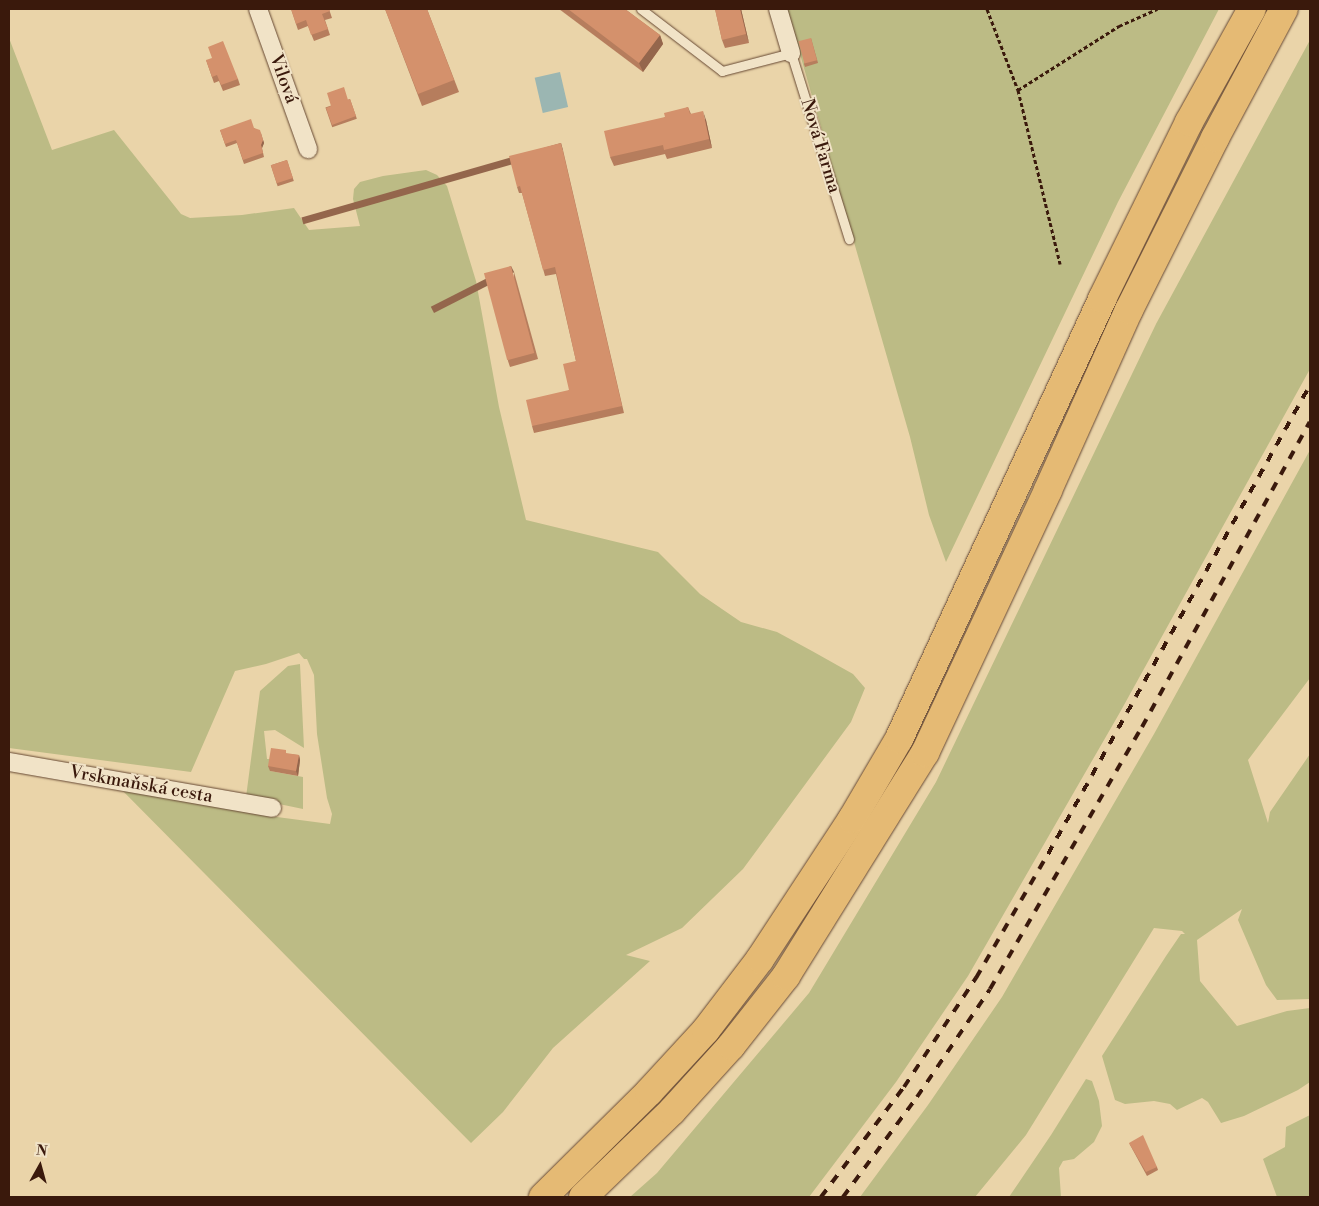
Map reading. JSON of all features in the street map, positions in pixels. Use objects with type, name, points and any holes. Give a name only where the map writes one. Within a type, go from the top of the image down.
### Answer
[{"type":"highway","points":[[543,1197],[649,1092],[706,1030],[760,959],[852,819],[898,739],[938,659],[1102,299],[1189,122],[1252,9]]},
{"type":"highway","points":[[583,1197],[692,1089],[731,1046],[786,976],[925,753],[1044,499],[1129,310],[1215,138],[1284,9]]},
{"type":"street","name":"Vilová","points":[[258,9],[308,149]]},
{"type":"street","name":"Nová Farma","points":[[778,9],[791,53]]},
{"type":"street","name":"Vrskmaňská cesta","points":[[9,762],[272,808]]},
{"type":"lane","points":[[642,9],[722,72],[791,53]]},
{"type":"lane","name":"Nová Farma","points":[[791,53],[849,239]]},
{"type":"path","points":[[987,9],[1018,90],[1060,264]]},
{"type":"path","points":[[1018,90],[1119,26],[1157,9]]},
{"type":"shaded area","points":[[787,9],[1219,9],[1118,202],[946,562],[929,515],[910,437]]},
{"type":"shaded area","points":[[9,38],[52,150],[114,130],[181,214],[190,218],[242,215],[294,208],[309,230],[360,226],[353,199],[354,189],[360,182],[383,176],[426,170],[437,175],[447,186],[476,281],[499,407],[526,520],[658,552],[700,594],[741,622],[777,632],[853,674],[865,688],[851,722],[743,869],[682,928],[626,955],[650,961],[553,1048],[503,1112],[471,1143],[112,780],[277,817],[330,824],[332,814],[327,798],[317,734],[314,675],[307,659],[304,659],[299,653],[266,664],[235,671],[191,772],[9,748]]},
{"type":"shaded area","points":[[1310,40],[1310,369],[1119,714],[968,976],[896,1082],[809,1197],[630,1197],[657,1173],[809,993],[936,782],[1156,324]]},
{"type":"shaded area","points":[[1310,450],[1310,678],[1248,760],[1268,823],[1270,812],[1310,754],[1310,999],[1277,1000],[1266,985],[1238,920],[1242,909],[1197,940],[1200,981],[1237,1026],[1287,1011],[1310,1008],[1310,1082],[1298,1090],[1244,1116],[1221,1123],[1208,1102],[1202,1098],[1177,1110],[1170,1104],[1154,1101],[1125,1104],[1115,1100],[1102,1056],[1166,956],[1181,934],[1185,934],[1182,931],[1154,928],[1026,1135],[975,1197],[860,1197],[928,1105],[1002,997],[1154,734]]},
{"type":"shaded area","points":[[300,664],[304,748],[275,730],[264,731],[267,759],[272,759],[270,771],[303,777],[303,809],[246,797],[260,691],[288,666]]},
{"type":"shaded area","points":[[1086,1079],[1092,1081],[1099,1101],[1102,1126],[1094,1142],[1074,1159],[1063,1161],[1059,1168],[1061,1197],[1009,1197],[1051,1135]]},
{"type":"shaded area","points":[[1310,1115],[1310,1197],[1277,1197],[1263,1159],[1285,1147],[1286,1127]]},
{"type":"water","points":[[560,72],[568,107],[543,113],[535,78]]},
{"type":"building","points":[[291,9],[329,9],[330,11],[322,14],[328,29],[311,35],[306,20],[296,24]]},
{"type":"building","points":[[385,9],[427,9],[454,80],[418,94]]},
{"type":"building","points":[[568,9],[625,9],[660,35],[639,63]]},
{"type":"building","points":[[715,9],[740,9],[746,34],[722,40]]},
{"type":"building","points":[[811,38],[817,60],[804,64],[798,41]]},
{"type":"building","points":[[223,41],[238,79],[221,85],[217,75],[212,77],[206,60],[212,58],[208,47]]},
{"type":"building","points":[[344,87],[356,116],[332,125],[326,108],[331,106],[327,93]]},
{"type":"building","points":[[688,107],[690,114],[703,111],[709,139],[664,150],[663,145],[610,157],[604,131],[665,117],[664,113]]},
{"type":"building","points":[[251,119],[254,128],[260,130],[263,140],[261,145],[263,153],[243,160],[236,140],[225,144],[220,130]]},
{"type":"building","points":[[561,143],[622,406],[532,426],[526,400],[569,390],[563,364],[576,361],[555,267],[543,270],[520,186],[517,187],[509,156]]},
{"type":"building","points":[[287,160],[293,178],[277,183],[271,165]]},
{"type":"building","points":[[511,266],[534,353],[507,360],[484,273]]},
{"type":"building","points":[[271,748],[286,750],[286,753],[299,755],[296,771],[268,766]]},
{"type":"building","points":[[1143,1135],[1157,1167],[1146,1172],[1129,1143]]},
{"type":"railway","points":[[821,1197],[904,1087],[976,978],[1048,854],[1310,385]]},
{"type":"railway","points":[[843,1197],[917,1097],[990,989],[1142,727],[1310,422]]}]
